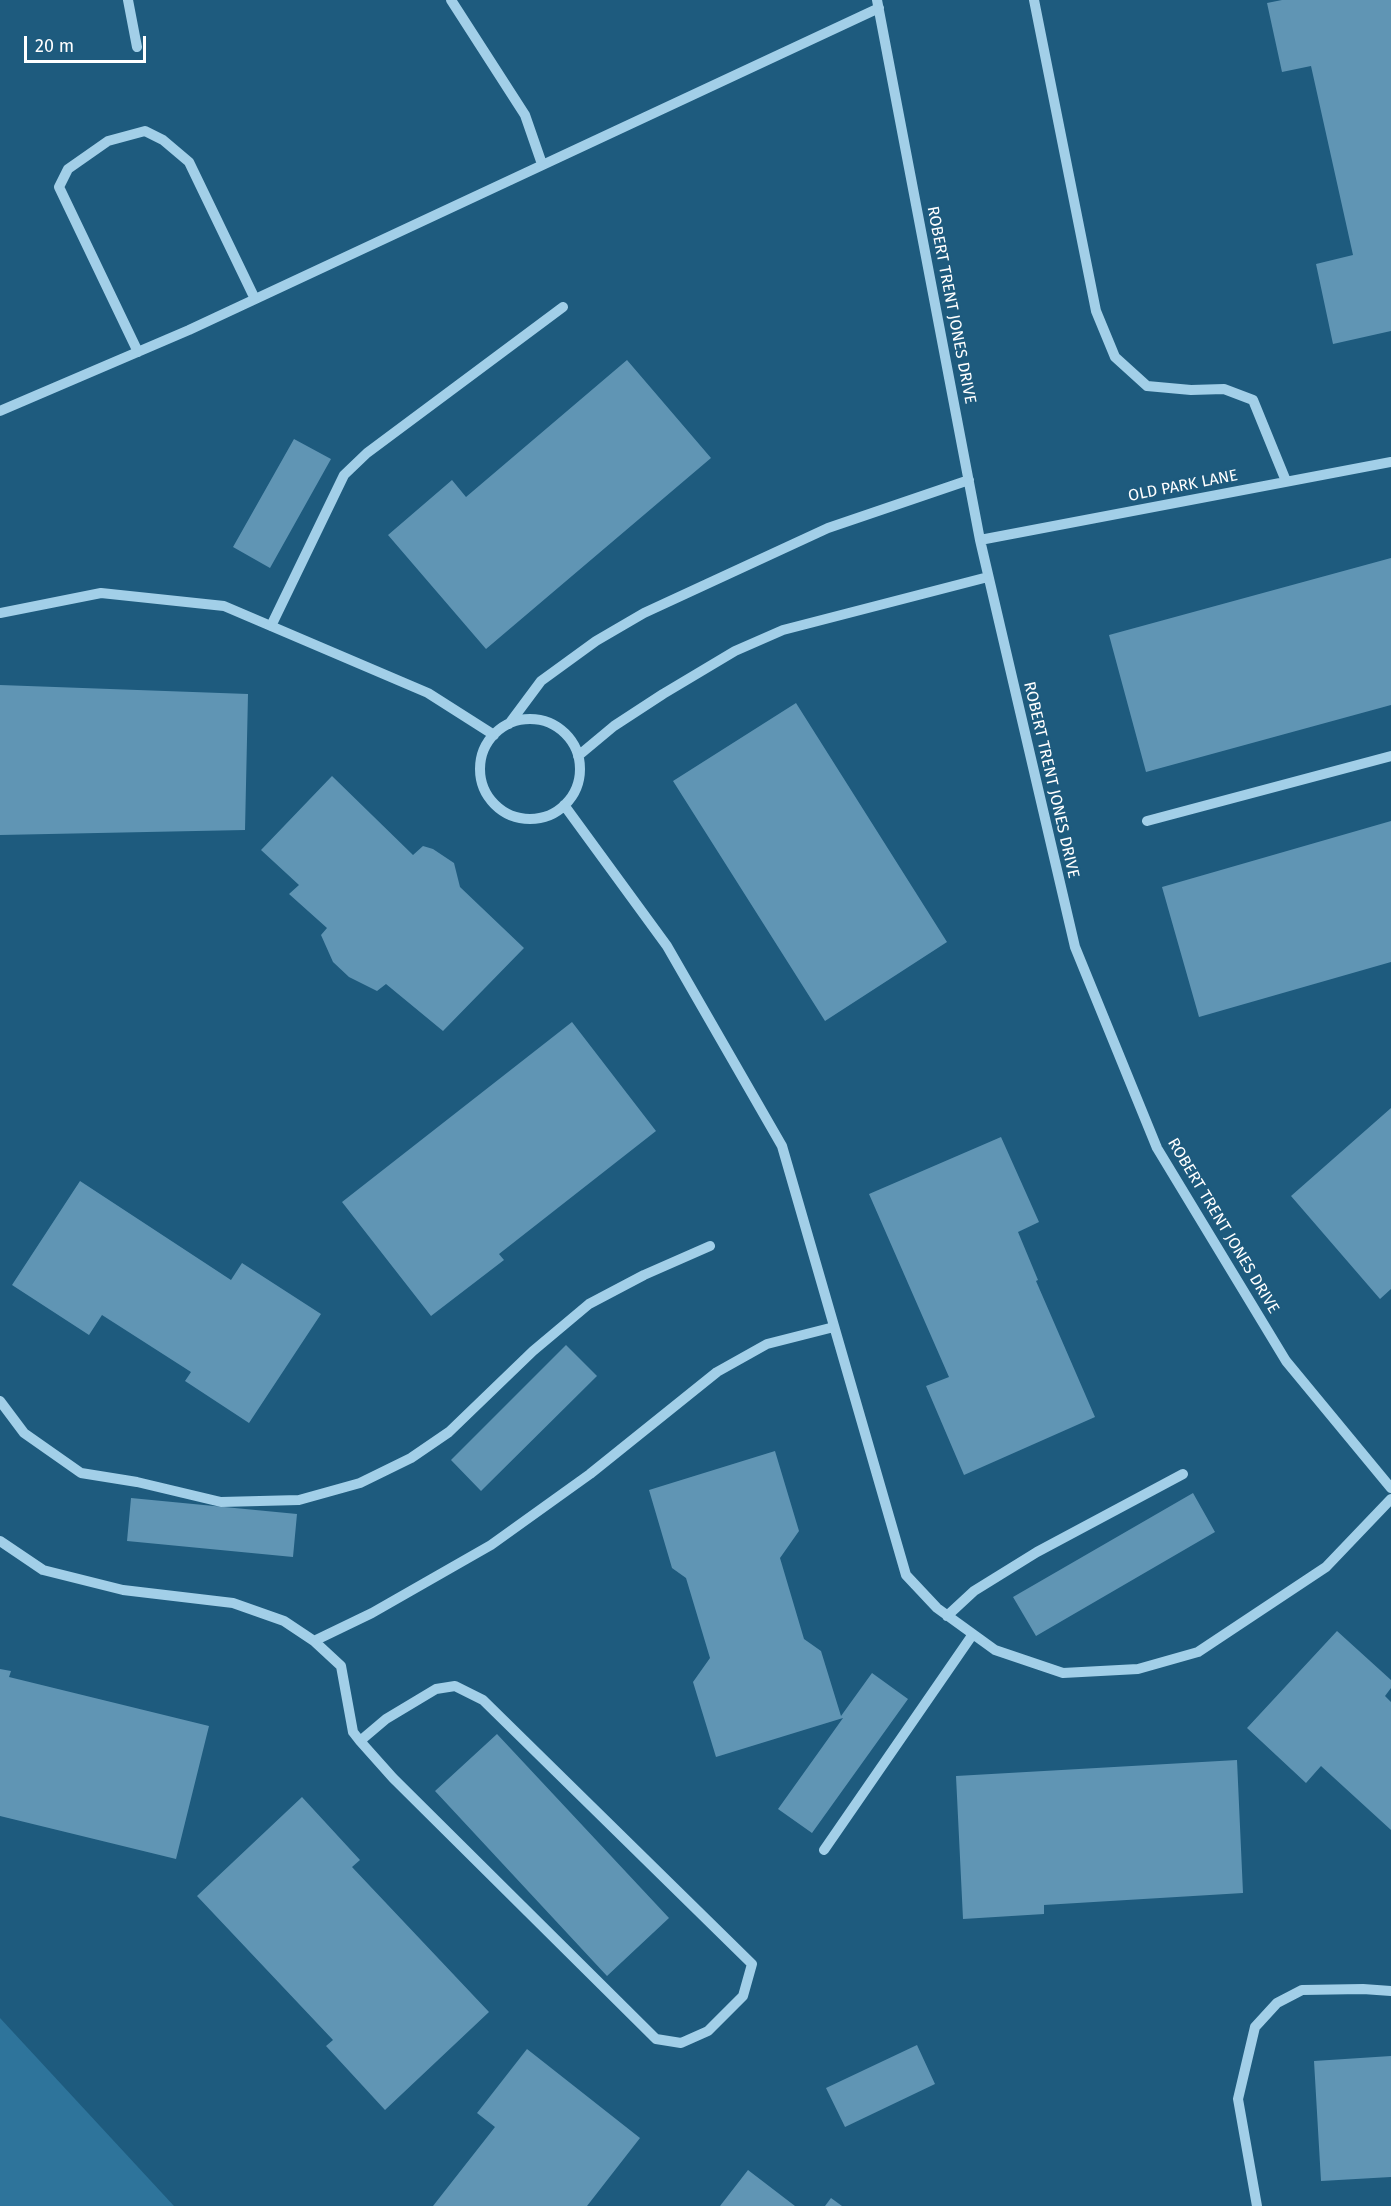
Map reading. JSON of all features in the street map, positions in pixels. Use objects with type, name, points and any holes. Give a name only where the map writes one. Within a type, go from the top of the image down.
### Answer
[{"type":"street","points":[[128,0],[136,47]]},
{"type":"street","points":[[450,0],[525,116],[542,164]]},
{"type":"street","points":[[1034,0],[1096,311],[1115,357],[1148,386],[1224,390],[1253,400],[1286,481]]},
{"type":"street","points":[[0,411],[255,299],[878,4]]},
{"type":"street","name":"ROBERT TRENT JONES DRIVE","points":[[878,4],[980,540],[1075,947],[1157,1148],[1286,1361],[1391,1488]]},
{"type":"street","points":[[138,352],[59,187],[68,169],[108,141],[146,131],[164,140],[189,162],[255,299]]},
{"type":"street","points":[[271,626],[344,475],[367,453],[562,307]]},
{"type":"street","name":"OLD PARK LANE","points":[[980,540],[1391,462]]},
{"type":"street","points":[[509,724],[526,720],[543,721],[559,728],[571,740],[578,756],[580,769],[578,783],[573,795],[553,814],[540,819],[526,819],[506,812],[490,799],[482,780],[481,759],[486,746],[494,735],[509,724],[542,681],[596,641],[644,613],[828,528],[969,480]]},
{"type":"street","points":[[578,756],[614,726],[663,694],[735,651],[783,630],[988,577]]},
{"type":"street","points":[[0,614],[101,593],[224,606],[428,693],[494,735]]},
{"type":"street","points":[[1147,821],[1391,756]]},
{"type":"street","points":[[564,805],[667,946],[782,1146],[906,1575],[937,1608],[995,1650],[1063,1673],[1138,1669],[1198,1652],[1326,1566],[1391,1499]]},
{"type":"street","points":[[0,1401],[24,1433],[81,1473],[137,1482],[221,1502],[299,1500],[360,1483],[411,1458],[449,1432],[533,1351],[589,1304],[644,1275],[710,1246]]},
{"type":"street","points":[[314,1641],[372,1613],[491,1545],[590,1474],[717,1372],[767,1344],[834,1327]]},
{"type":"street","points":[[947,1616],[974,1591],[1037,1552],[1183,1474]]},
{"type":"street","points":[[0,1541],[43,1570],[123,1590],[233,1603],[284,1621],[314,1641],[340,1666],[353,1732],[360,1741],[401,1786],[656,2038],[681,2043],[708,2031],[743,1996],[752,1964],[483,1700],[455,1686],[436,1689],[386,1719],[360,1741]]},
{"type":"street","points":[[824,1850],[973,1634]]},
{"type":"street","points":[[1257,2206],[1238,2099],[1255,2027],[1277,2003],[1302,1990],[1391,1991]]},
{"type":"shaded area","points":[[0,2018],[174,2206],[0,2206]]},
{"type":"building","points":[[1282,0],[1391,0],[1391,331],[1333,344],[1316,264],[1353,255],[1311,66],[1282,72],[1267,3]]},
{"type":"building","points":[[627,360],[711,458],[486,649],[388,535],[452,480],[466,497]]},
{"type":"building","points":[[294,439],[331,459],[270,568],[233,547]]},
{"type":"building","points":[[1391,558],[1391,705],[1146,772],[1109,635]]},
{"type":"building","points":[[0,685],[248,694],[245,830],[0,835]]},
{"type":"building","points":[[796,703],[947,942],[825,1021],[673,781]]},
{"type":"building","points":[[332,776],[413,855],[423,846],[433,849],[454,863],[460,887],[524,948],[443,1031],[386,984],[377,991],[349,977],[333,962],[321,935],[327,928],[289,894],[299,885],[261,850]]},
{"type":"building","points":[[1391,821],[1391,962],[1199,1017],[1162,887]]},
{"type":"building","points":[[572,1022],[656,1131],[499,1254],[504,1260],[431,1316],[342,1202]]},
{"type":"building","points":[[1391,1108],[1391,1289],[1380,1299],[1291,1196]]},
{"type":"building","points":[[1001,1137],[1039,1222],[1018,1232],[1038,1280],[1036,1281],[1095,1417],[964,1475],[926,1386],[949,1377],[869,1194]]},
{"type":"building","points":[[80,1181],[231,1280],[242,1263],[321,1314],[249,1423],[185,1381],[191,1372],[102,1315],[89,1335],[12,1285]]},
{"type":"building","points":[[566,1345],[597,1376],[481,1491],[451,1460]]},
{"type":"building","points":[[775,1451],[799,1531],[780,1558],[804,1639],[821,1651],[841,1716],[872,1673],[908,1699],[812,1833],[778,1809],[843,1718],[716,1757],[693,1682],[710,1658],[686,1578],[672,1568],[649,1490]]},
{"type":"building","points":[[1193,1493],[1215,1532],[1036,1636],[1013,1597]]},
{"type":"building","points":[[131,1498],[297,1514],[293,1557],[127,1541]]},
{"type":"building","points":[[1337,1631],[1391,1680],[1391,1688],[1385,1696],[1391,1702],[1391,1830],[1321,1766],[1306,1783],[1247,1728]]},
{"type":"building","points":[[0,1669],[11,1671],[9,1677],[209,1726],[176,1859],[0,1816]]},
{"type":"building","points":[[497,1734],[669,1918],[607,1976],[435,1791]]},
{"type":"building","points":[[1237,1760],[1243,1893],[1044,1905],[1044,1914],[963,1919],[956,1776]]},
{"type":"building","points":[[302,1797],[360,1860],[352,1867],[489,2012],[385,2110],[326,2046],[333,2040],[197,1896]]},
{"type":"building","points":[[917,2045],[935,2084],[845,2127],[826,2088]]},
{"type":"building","points":[[527,2049],[640,2138],[587,2206],[433,2206],[495,2127],[477,2113]]},
{"type":"building","points":[[1391,2056],[1391,2177],[1321,2181],[1314,2061]]},
{"type":"building","points":[[748,2170],[795,2206],[720,2206]]},
{"type":"building","points":[[831,2198],[842,2206],[825,2206]]}]
